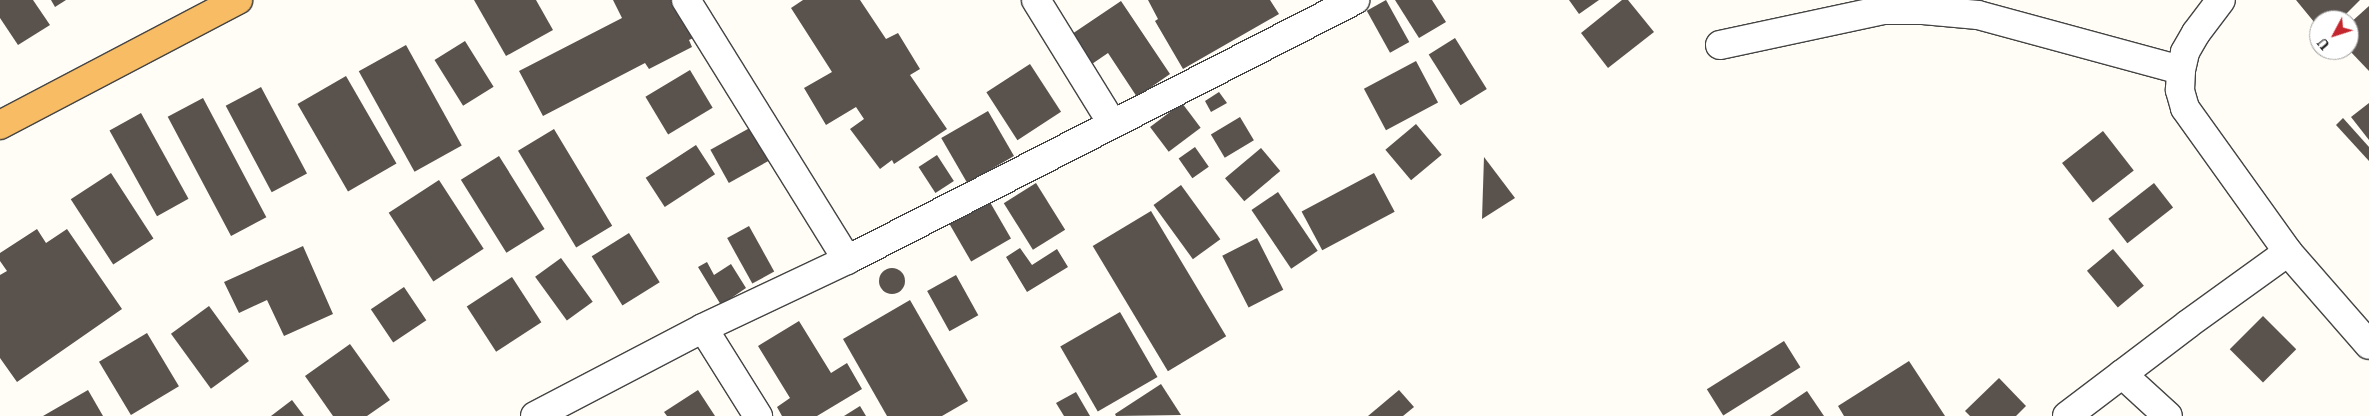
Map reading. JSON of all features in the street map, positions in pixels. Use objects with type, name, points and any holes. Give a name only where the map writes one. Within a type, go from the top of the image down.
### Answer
[{"type":"highway","points":[[0,124],[238,0]]},
{"type":"street","points":[[686,0],[847,260]]},
{"type":"street","points":[[1036,0],[1112,123]]},
{"type":"street","points":[[535,416],[703,328],[847,260],[1355,0]]},
{"type":"street","points":[[2221,0],[2196,33],[2185,52],[2181,70],[2180,90],[2185,108],[2288,252],[2369,345]]},
{"type":"street","points":[[1720,45],[1882,10],[1923,10],[1978,15],[2181,70]]},
{"type":"street","points":[[2067,416],[2288,252]]},
{"type":"street","points":[[703,328],[758,416]]},
{"type":"street","points":[[2122,374],[2168,416]]},
{"type":"building","points":[[0,0],[33,0],[50,25],[18,45],[0,18]]},
{"type":"building","points":[[51,0],[66,0],[55,7]]},
{"type":"building","points":[[474,0],[536,0],[553,30],[506,56]]},
{"type":"building","points":[[613,0],[682,0],[700,35],[689,40],[692,47],[649,69],[645,63],[543,116],[519,71],[622,18]]},
{"type":"building","points":[[803,0],[860,0],[886,39],[898,33],[920,69],[910,75],[947,129],[894,164],[892,160],[880,169],[850,129],[864,119],[856,107],[826,125],[804,88],[832,72],[791,8]]},
{"type":"building","points":[[1148,0],[1270,0],[1279,14],[1183,69],[1155,21],[1158,19]]},
{"type":"building","points":[[1386,0],[1409,42],[1390,53],[1367,11]]},
{"type":"building","points":[[1395,0],[1432,0],[1446,22],[1419,38]]},
{"type":"building","points":[[1569,0],[1599,0],[1579,14]]},
{"type":"building","points":[[1622,0],[1628,0],[1654,32],[1608,68],[1581,33]]},
{"type":"building","points":[[2296,0],[2360,0],[2350,10],[2309,10],[2309,16]]},
{"type":"building","points":[[1121,1],[1170,74],[1137,97],[1108,53],[1089,66],[1069,36]]},
{"type":"building","points":[[2369,6],[2369,71],[2359,60],[2359,15]]},
{"type":"building","points":[[1455,38],[1487,89],[1461,105],[1429,54]]},
{"type":"building","points":[[465,41],[494,87],[463,106],[434,60]]},
{"type":"building","points":[[406,45],[462,146],[415,172],[359,71]]},
{"type":"building","points":[[1416,61],[1438,102],[1386,130],[1364,89]]},
{"type":"building","points":[[1030,64],[1061,112],[1017,140],[986,92]]},
{"type":"building","points":[[690,70],[713,108],[668,134],[645,97]]},
{"type":"building","points":[[346,76],[397,163],[348,191],[298,104]]},
{"type":"building","points":[[261,87],[307,174],[272,192],[226,106]]},
{"type":"building","points":[[1219,92],[1227,103],[1211,112],[1205,101]]},
{"type":"building","points":[[203,98],[266,217],[231,236],[168,117]]},
{"type":"building","points":[[1182,103],[1201,128],[1169,152],[1150,127]]},
{"type":"building","points":[[2369,103],[2369,140],[2351,117]]},
{"type":"building","points":[[988,111],[1014,156],[967,183],[941,138]]},
{"type":"building","points":[[141,113],[189,199],[157,216],[110,130]]},
{"type":"building","points":[[1240,117],[1254,140],[1225,158],[1211,135]]},
{"type":"building","points":[[2343,118],[2369,147],[2369,161],[2336,125]]},
{"type":"building","points":[[1416,124],[1442,155],[1411,180],[1385,150]]},
{"type":"building","points":[[755,125],[773,158],[729,183],[710,150]]},
{"type":"building","points":[[554,129],[612,226],[576,247],[518,151]]},
{"type":"building","points":[[2103,131],[2134,170],[2093,202],[2062,163]]},
{"type":"building","points":[[696,145],[715,174],[665,207],[646,178]]},
{"type":"building","points":[[1195,147],[1209,167],[1192,178],[1179,158]]},
{"type":"building","points":[[1261,148],[1280,171],[1244,201],[1225,178]]},
{"type":"building","points":[[937,155],[954,181],[935,193],[919,167]]},
{"type":"building","points":[[499,156],[545,229],[506,253],[461,180]]},
{"type":"building","points":[[1484,157],[1515,198],[1482,219]]},
{"type":"building","points":[[111,173],[153,238],[113,265],[71,199]]},
{"type":"building","points":[[1374,173],[1395,212],[1322,250],[1302,211]]},
{"type":"building","points":[[439,180],[484,249],[433,281],[389,213]]},
{"type":"building","points":[[1036,183],[1065,230],[1033,250],[1004,203]]},
{"type":"building","points":[[2154,183],[2173,207],[2127,243],[2108,219]]},
{"type":"building","points":[[1181,185],[1220,239],[1193,259],[1153,205]]},
{"type":"building","points":[[1278,192],[1318,251],[1291,269],[1251,210]]},
{"type":"building","points":[[987,197],[1011,239],[971,262],[947,220]]},
{"type":"building","points":[[1151,211],[1226,336],[1168,371],[1093,246]]},
{"type":"building","points":[[749,226],[774,271],[752,284],[727,238]]},
{"type":"building","points":[[37,229],[46,243],[67,229],[122,309],[17,382],[0,358],[0,275],[7,271],[0,261],[0,253]]},
{"type":"building","points":[[629,233],[660,282],[622,306],[592,256]]},
{"type":"building","points":[[1257,238],[1283,290],[1249,307],[1222,256]]},
{"type":"building","points":[[303,246],[333,314],[284,336],[267,300],[239,313],[224,282]]},
{"type":"building","points":[[1020,248],[1032,265],[1057,249],[1068,267],[1027,292],[1006,257]]},
{"type":"building","points":[[2113,249],[2144,286],[2118,308],[2087,271]]},
{"type":"building","points":[[561,258],[593,302],[567,320],[535,277]]},
{"type":"building","points":[[707,262],[714,275],[731,264],[746,288],[721,305],[698,267]]},
{"type":"building","points":[[892,268],[901,272],[905,281],[901,290],[892,294],[883,290],[879,281],[883,272]]},
{"type":"building","points":[[956,275],[978,315],[949,331],[927,291]]},
{"type":"building","points":[[512,277],[541,322],[496,352],[467,306]]},
{"type":"building","points":[[404,287],[426,320],[393,343],[371,309]]},
{"type":"building","points":[[910,300],[968,401],[942,416],[887,416],[843,339]]},
{"type":"building","points":[[209,306],[249,361],[211,389],[171,334]]},
{"type":"building","points":[[1120,312],[1158,377],[1098,411],[1060,346]]},
{"type":"building","points":[[2263,316],[2296,349],[2263,382],[2230,349]]},
{"type":"building","points":[[799,321],[831,373],[847,363],[862,389],[817,416],[782,416],[777,407],[790,398],[758,346]]},
{"type":"building","points":[[147,333],[179,386],[131,415],[99,362]]},
{"type":"building","points":[[1784,341],[1800,367],[1723,416],[1707,389]]},
{"type":"building","points":[[350,344],[390,400],[367,416],[333,416],[305,376]]},
{"type":"building","points":[[1909,361],[1945,416],[1844,416],[1838,406]]},
{"type":"building","points":[[1999,378],[2026,406],[2016,416],[1970,416],[1965,411]]},
{"type":"building","points":[[1161,384],[1181,415],[1116,416],[1115,414]]},
{"type":"building","points":[[88,390],[103,416],[43,416]]},
{"type":"building","points":[[698,390],[715,416],[667,416],[664,412]]},
{"type":"building","points":[[1399,390],[1414,407],[1403,416],[1368,416]]},
{"type":"building","points":[[1807,391],[1824,416],[1770,416]]},
{"type":"building","points":[[1076,392],[1090,416],[1064,416],[1056,403]]},
{"type":"building","points":[[292,400],[304,416],[271,416]]},
{"type":"building","points":[[860,406],[866,416],[844,416]]}]
